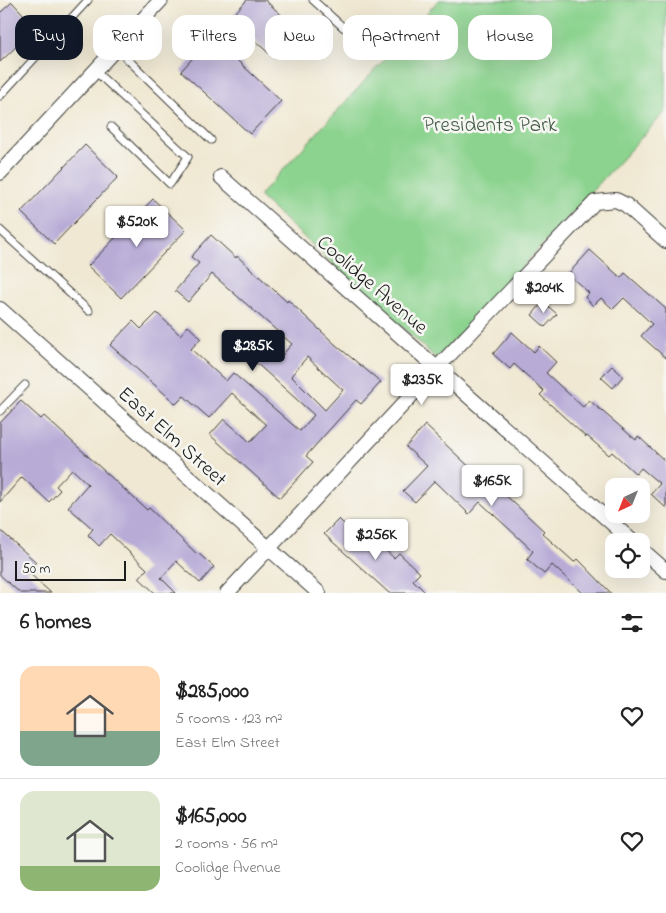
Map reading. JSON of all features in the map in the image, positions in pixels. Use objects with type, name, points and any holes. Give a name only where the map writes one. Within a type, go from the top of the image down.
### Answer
[{"type":"street","points":[[147,15],[161,0]]},
{"type":"street","points":[[0,173],[105,60]]},
{"type":"street","name":"Coolidge Avenue","points":[[221,177],[623,533]]},
{"type":"street","points":[[228,593],[437,368],[595,202],[616,200],[626,205],[666,241]]},
{"type":"street","name":"East Elm Street","points":[[0,309],[319,593]]},
{"type":"street","points":[[650,557],[666,571]]},
{"type":"lane","points":[[0,96],[88,0]]},
{"type":"lane","points":[[313,0],[343,27]]},
{"type":"lane","points":[[128,60],[211,140]]},
{"type":"lane","points":[[95,71],[188,157],[170,184],[111,127]]},
{"type":"lane","points":[[0,230],[89,311]]},
{"type":"lane","points":[[0,411],[25,385]]},
{"type":"green space","name":"Presidents Park","points":[[439,0],[666,0],[666,111],[437,359],[259,196],[384,60],[458,60],[458,15],[425,15]]},
{"type":"building","points":[[247,0],[265,0],[281,15],[265,15],[265,50],[255,41],[255,15],[233,15]]},
{"type":"building","points":[[12,2],[24,15],[15,15],[15,48],[0,62],[0,13]]},
{"type":"building","points":[[191,60],[237,60],[281,101],[250,134],[181,71]]},
{"type":"building","points":[[85,145],[118,177],[54,244],[21,212]]},
{"type":"building","points":[[153,199],[186,230],[121,298],[88,266]]},
{"type":"building","points":[[211,235],[287,302],[288,300],[337,346],[381,382],[361,404],[356,400],[306,456],[313,462],[280,498],[210,435],[224,419],[250,442],[266,425],[232,393],[209,418],[184,396],[176,404],[110,345],[133,321],[141,329],[157,313],[180,335],[188,326],[201,338],[191,349],[226,381],[233,373],[300,431],[314,415],[254,361],[263,350],[276,362],[292,344],[212,274],[188,302],[175,291],[199,263],[191,257]],"holes":[[[307,357],[343,390],[325,410],[291,376]]]},
{"type":"building","points":[[590,250],[621,278],[625,273],[666,309],[666,358],[641,336],[652,324],[624,298],[613,309],[601,298],[593,306],[585,297],[589,293],[568,274]]},
{"type":"building","points":[[543,302],[557,314],[545,327],[532,315]]},
{"type":"building","points":[[512,332],[534,352],[539,346],[556,362],[546,373],[583,407],[589,400],[636,440],[638,436],[666,462],[666,508],[651,494],[660,484],[641,468],[636,474],[612,452],[609,455],[586,437],[540,395],[544,391],[514,364],[510,369],[493,354]]},
{"type":"building","points":[[612,366],[623,376],[613,388],[601,377]]},
{"type":"building","points":[[21,401],[41,419],[44,416],[147,510],[149,508],[197,554],[214,567],[200,583],[176,561],[161,578],[176,593],[155,593],[139,578],[147,569],[110,534],[99,546],[88,535],[93,529],[68,507],[88,484],[72,469],[56,486],[60,490],[49,502],[22,477],[0,502],[0,423]]},
{"type":"building","points":[[425,425],[496,492],[499,489],[544,531],[542,533],[574,562],[578,559],[611,593],[583,593],[552,565],[544,574],[527,559],[533,551],[480,502],[469,514],[435,481],[415,502],[403,491],[427,466],[406,447]]},
{"type":"building","points":[[339,519],[363,543],[364,541],[371,547],[376,542],[394,558],[399,553],[420,573],[413,580],[426,593],[389,593],[324,534]]},
{"type":"building","points":[[0,530],[36,562],[27,571],[51,593],[20,593],[0,575]]}]
